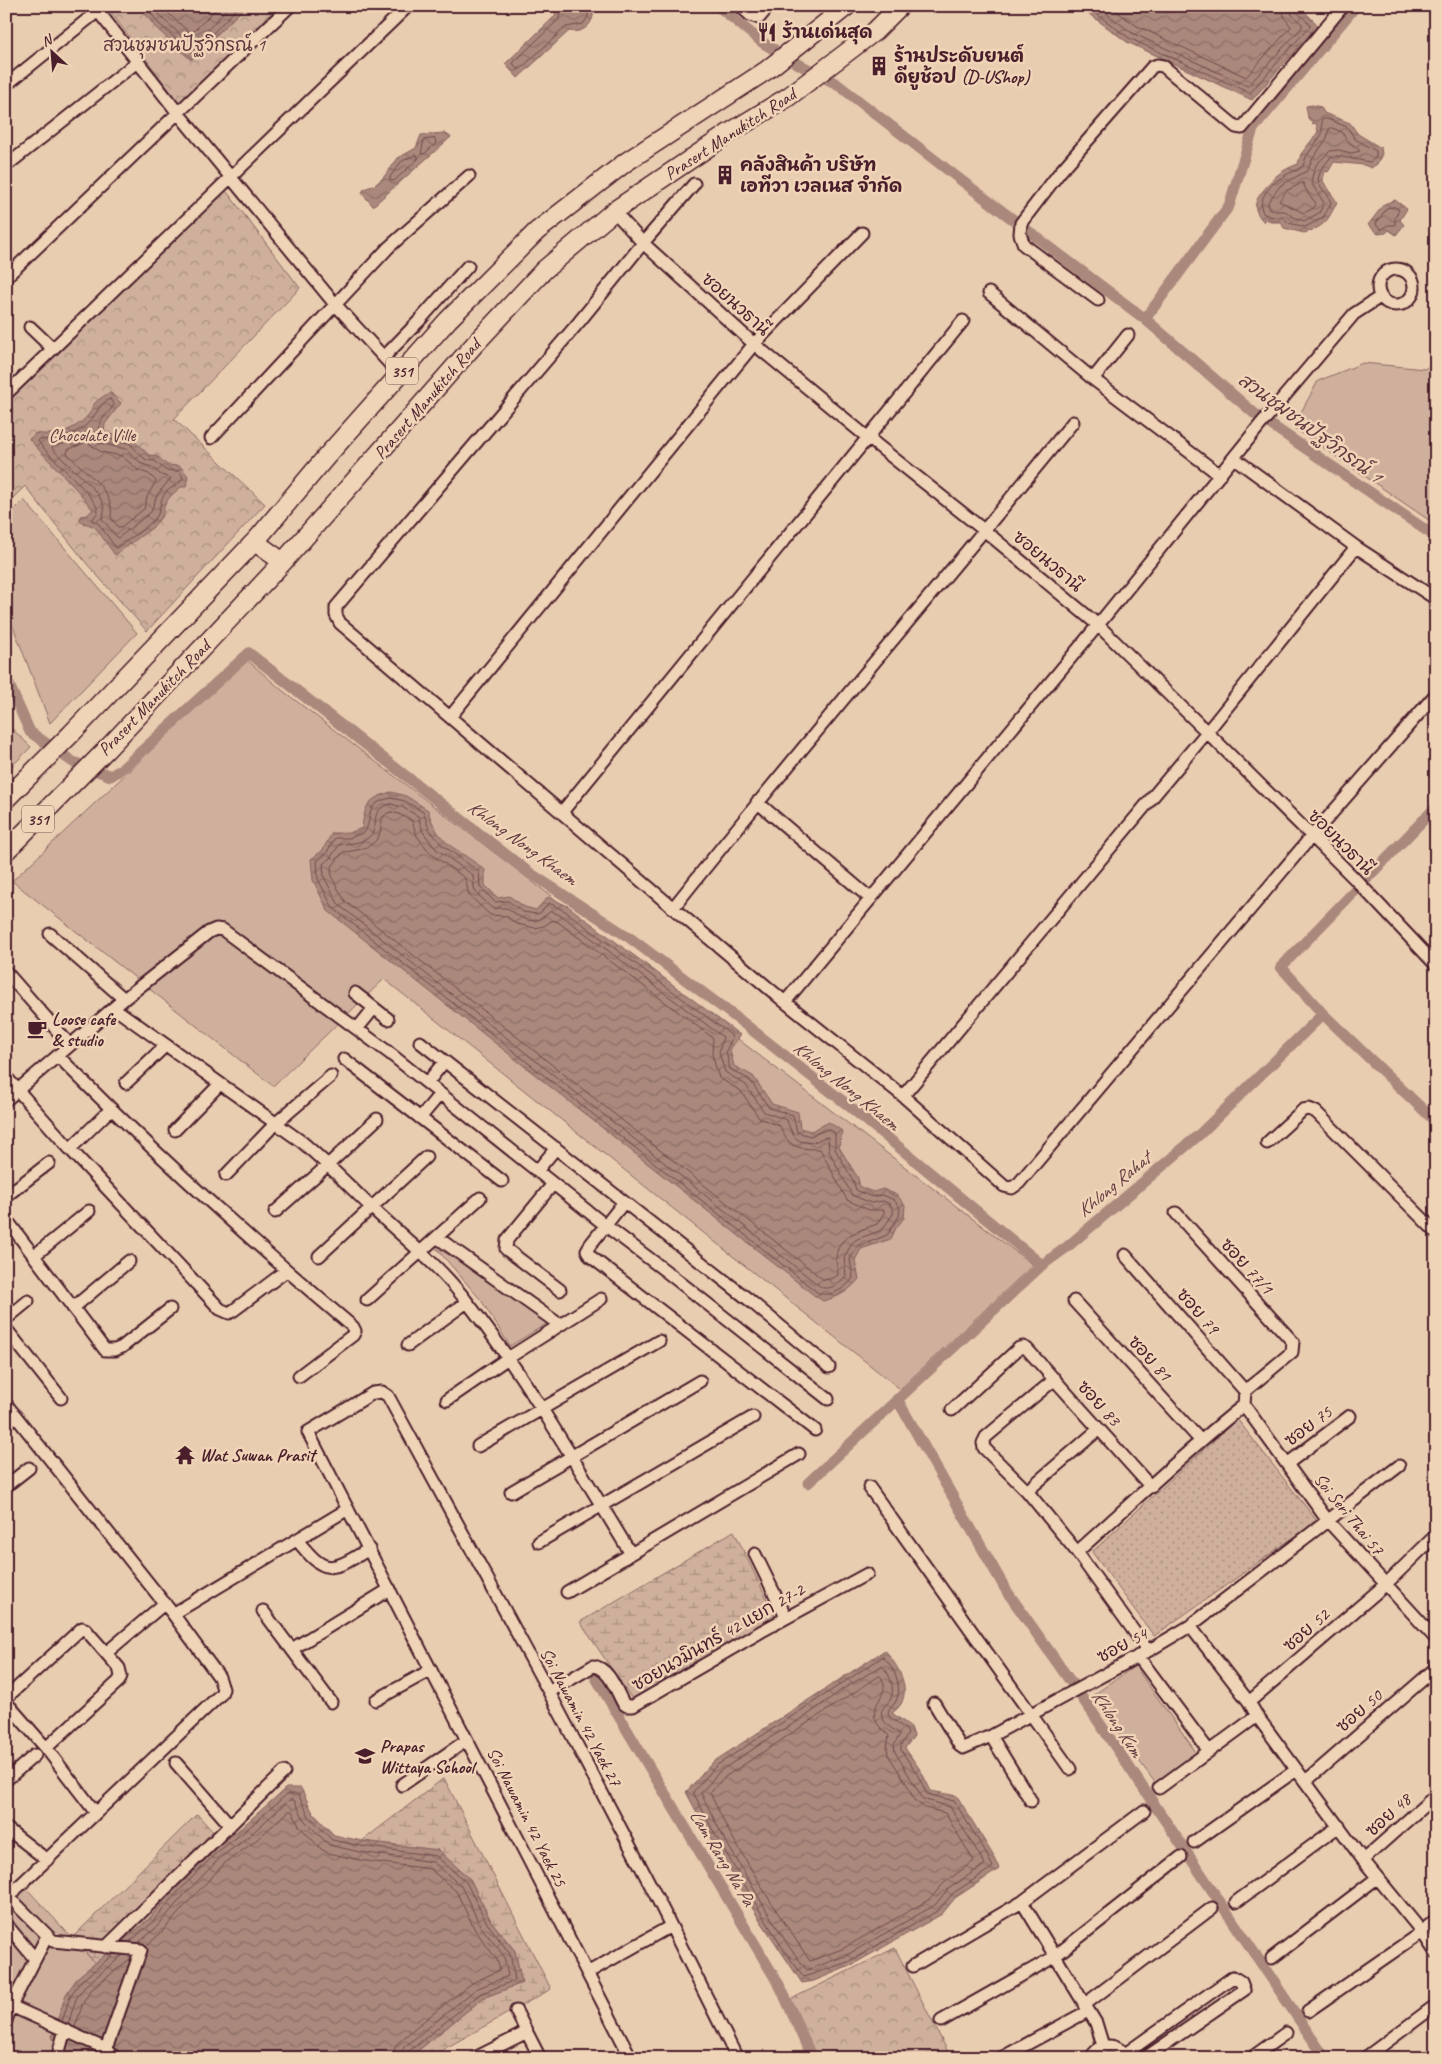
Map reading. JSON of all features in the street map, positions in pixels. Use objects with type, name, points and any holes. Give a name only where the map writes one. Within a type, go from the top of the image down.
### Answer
[{"type":"main road","name":"Prasert Manukitch Road","points":[[6,799],[255,542],[448,320],[537,231],[626,162],[785,57],[846,6]]},
{"type":"main road","points":[[785,57],[861,6]]},
{"type":"main road","name":"Prasert Manukitch Road","points":[[6,851],[106,750],[283,562],[474,345],[544,270],[614,211],[729,133],[788,97],[875,30],[900,6]]},
{"type":"main road","points":[[255,542],[283,562]]},
{"type":"street","points":[[6,277],[290,6]]},
{"type":"street","points":[[6,394],[408,6]]},
{"type":"street","points":[[740,6],[750,15],[759,18],[769,6]]},
{"type":"street","points":[[1098,300],[1024,245],[1020,234],[1021,226],[1060,172],[1152,67],[1157,64],[1163,66],[1239,128],[1242,128],[1344,6]]},
{"type":"street","points":[[6,85],[96,9],[178,113],[334,303],[400,374]]},
{"type":"street","points":[[6,166],[137,62]]},
{"type":"street","points":[[211,438],[334,303],[388,247],[468,176]]},
{"type":"street","points":[[694,184],[580,322],[336,607],[336,615],[340,623],[673,908],[785,1002],[903,1096],[1004,1186],[1012,1188],[1019,1183],[1311,837],[1436,694]]},
{"type":"street","name":"ซอยนวธานี","points":[[614,211],[644,243],[754,344],[1098,625],[1359,884],[1435,964]]},
{"type":"street","points":[[450,717],[754,344],[862,232]]},
{"type":"street","points":[[384,358],[468,266]]},
{"type":"street","points":[[989,293],[1093,379],[1220,475]]},
{"type":"street","points":[[785,1002],[1354,314],[1380,297]]},
{"type":"street","points":[[562,812],[963,321]]},
{"type":"street","points":[[30,327],[53,349]]},
{"type":"street","points":[[1093,379],[1128,335]]},
{"type":"street","points":[[673,908],[758,802],[985,531],[1073,422]]},
{"type":"street","points":[[1234,458],[1356,547],[1436,599]]},
{"type":"street","points":[[903,1096],[1207,732],[1356,547]]},
{"type":"street","points":[[758,802],[870,899]]},
{"type":"street","points":[[6,1100],[124,998],[209,932],[216,929],[223,930],[427,1083],[828,1399]]},
{"type":"street","points":[[50,934],[124,998]]},
{"type":"street","points":[[6,972],[70,1045]]},
{"type":"street","points":[[355,993],[388,1019]]},
{"type":"street","points":[[114,1008],[329,1164],[371,1207],[421,1251],[467,1302],[508,1358],[631,1554]]},
{"type":"street","points":[[357,1029],[374,1008]]},
{"type":"street","points":[[420,1042],[748,1299],[829,1367]]},
{"type":"street","points":[[126,1083],[165,1046]]},
{"type":"street","points":[[58,1056],[111,1110],[286,1271],[352,1327],[355,1331],[353,1335],[299,1376]]},
{"type":"street","points":[[344,1059],[502,1181]]},
{"type":"street","points":[[427,1083],[444,1062]]},
{"type":"street","points":[[226,1175],[275,1124],[331,1076]]},
{"type":"street","points":[[6,1077],[70,1149],[220,1309],[225,1312],[234,1310],[286,1271]]},
{"type":"street","points":[[175,1130],[220,1084]]},
{"type":"street","points":[[420,1118],[440,1094]]},
{"type":"street","points":[[1267,1143],[1303,1110],[1309,1109],[1316,1112],[1436,1232]]},
{"type":"street","points":[[70,1149],[111,1110]]},
{"type":"street","points":[[275,1212],[377,1119]]},
{"type":"street","points":[[537,1171],[556,1148]]},
{"type":"street","points":[[319,1256],[426,1157]]},
{"type":"street","points":[[6,1196],[49,1163]]},
{"type":"street","points":[[553,1184],[507,1240],[505,1245],[506,1249],[560,1290]]},
{"type":"street","points":[[367,1300],[438,1238],[480,1198]]},
{"type":"street","points":[[624,1202],[590,1245],[587,1250],[590,1256],[815,1430]]},
{"type":"street","points":[[35,1255],[89,1211]]},
{"type":"street","name":"ซอย 77/1","points":[[1176,1213],[1293,1342],[1292,1352],[1245,1390]]},
{"type":"street","points":[[6,1219],[105,1350],[110,1351],[122,1347],[170,1309]]},
{"type":"street","points":[[438,1238],[560,1325]]},
{"type":"street","name":"ซอย 79","points":[[1125,1254],[1245,1390]]},
{"type":"street","points":[[73,1308],[129,1261]]},
{"type":"street","points":[[447,1400],[508,1358],[601,1299]]},
{"type":"street","points":[[6,1319],[28,1301]]},
{"type":"street","name":"ซอย 81","points":[[1074,1301],[1200,1440]]},
{"type":"street","points":[[408,1345],[467,1302]]},
{"type":"street","points":[[6,1329],[61,1398]]},
{"type":"street","points":[[478,1446],[659,1341]]},
{"type":"street","name":"ซอย 83","points":[[952,1410],[1019,1348],[1023,1347],[1055,1379],[1151,1486]]},
{"type":"street","points":[[1055,1379],[986,1437],[983,1443],[984,1448],[1027,1491],[1076,1552],[1210,1751]]},
{"type":"street","points":[[511,1492],[700,1381]]},
{"type":"street","points":[[1076,1552],[1200,1440],[1244,1405],[1245,1390]]},
{"type":"street","name":"Soi Nawamin 42 Yaek 25","points":[[388,1396],[382,1392],[373,1393],[308,1432],[631,2058]]},
{"type":"street","name":"Soi Nawamin 42 Yaek 27","points":[[388,1396],[549,1692],[671,1926],[737,2058]]},
{"type":"street","points":[[6,1404],[173,1614],[219,1677],[223,1689],[221,1694],[47,1860],[8,1900],[53,1941],[141,1950],[106,2049]]},
{"type":"street","name":"Soi Seri Thai 57","points":[[1244,1405],[1328,1520],[1385,1585],[1434,1632]]},
{"type":"street","name":"ซอย 75","points":[[1287,1464],[1350,1416]]},
{"type":"street","points":[[538,1542],[753,1417]]},
{"type":"street","points":[[1027,1491],[1099,1429]]},
{"type":"street","points":[[567,1592],[799,1454]]},
{"type":"street","name":"ซอย 54","points":[[934,1703],[960,1746],[964,1748],[990,1736],[1190,1626],[1399,1466]]},
{"type":"street","points":[[6,1486],[29,1468]]},
{"type":"street","points":[[869,1487],[1070,1770]]},
{"type":"street","points":[[173,1614],[348,1509]]},
{"type":"street","name":"ซอย 52","points":[[1249,1702],[1385,1585],[1436,1535]]},
{"type":"street","points":[[297,1540],[313,1560],[335,1567],[345,1564],[369,1549]]},
{"type":"street","points":[[755,1554],[786,1617]]},
{"type":"street","name":"ซอยนวมินทร์ 42 แยก 27-2","points":[[549,1692],[593,1666],[600,1667],[606,1673],[623,1702],[627,1706],[633,1706],[786,1617],[867,1574]]},
{"type":"street","points":[[292,1649],[390,1589]]},
{"type":"street","points":[[106,1653],[164,1604]]},
{"type":"street","points":[[263,1610],[331,1702]]},
{"type":"street","points":[[1190,1626],[1249,1702],[1257,1716],[1363,1860],[1422,1932],[1436,1953]]},
{"type":"street","points":[[46,1748],[119,1681],[121,1672],[85,1629],[82,1628],[6,1700],[96,1813]]},
{"type":"street","name":"ซอย 50","points":[[1306,1781],[1436,1668]]},
{"type":"street","points":[[376,1700],[431,1670]]},
{"type":"street","points":[[1159,1788],[1257,1716]]},
{"type":"street","points":[[990,1736],[1031,1800]]},
{"type":"street","points":[[402,1785],[468,1740]]},
{"type":"street","points":[[6,1780],[35,1755]]},
{"type":"street","points":[[176,1763],[230,1824]]},
{"type":"street","points":[[1194,1842],[1296,1770]]},
{"type":"street","points":[[106,1946],[284,1772]]},
{"type":"street","name":"ซอย 48","points":[[1363,1860],[1436,1795]]},
{"type":"street","points":[[913,1966],[1022,1902],[1144,1811]]},
{"type":"street","points":[[1236,1902],[1339,1826]]},
{"type":"street","points":[[6,1828],[47,1860]]},
{"type":"street","points":[[941,2021],[1054,1957],[1181,1857]]},
{"type":"street","points":[[1272,1958],[1377,1878]]},
{"type":"street","points":[[1022,1902],[1096,2023],[1102,2046]]},
{"type":"street","points":[[1000,2058],[1086,2008],[1212,1908]]},
{"type":"street","points":[[1308,2011],[1422,1932],[1436,1919]]},
{"type":"street","points":[[6,1924],[35,1959]]},
{"type":"street","points":[[587,1973],[671,1926]]},
{"type":"street","points":[[6,2021],[10,2006],[48,1936]]},
{"type":"street","points":[[1091,2058],[1097,2049],[1102,2046],[1115,2046],[1126,2056],[1233,1977],[1241,1982],[1244,1990],[1145,2058]]},
{"type":"street","points":[[1365,2058],[1436,2005]]},
{"type":"street","points":[[10,2006],[106,2049],[116,2058]]},
{"type":"street","points":[[516,2011],[540,2058]]},
{"type":"street","points":[[57,2058],[65,2030]]},
{"type":"street","points":[[475,2058],[527,2032]]},
{"type":"street","points":[[1251,2058],[1286,2033]]},
{"type":"green space","name":"สวนชุมชนปัฐวิกรณ์ 1","points":[[106,6],[279,6],[179,103]]},
{"type":"green space","name":"Chocolate Ville","points":[[224,188],[300,288],[174,419],[265,504],[147,631],[87,564],[25,486],[6,505],[6,399]]},
{"type":"green space","points":[[1436,360],[1436,525],[1293,427],[1318,381],[1363,363],[1425,369]]},
{"type":"green space","points":[[24,500],[137,633],[50,723],[6,608],[6,518]]},
{"type":"green space","points":[[247,660],[282,690],[1033,1265],[900,1389],[384,979],[273,1086],[12,881]]},
{"type":"green space","points":[[6,723],[31,747],[6,772]]},
{"type":"green space","points":[[436,1248],[461,1261],[551,1321],[510,1346],[481,1300]]},
{"type":"green space","points":[[1237,1419],[1317,1521],[1154,1636],[1092,1552]]},
{"type":"green space","points":[[734,1531],[775,1616],[632,1699],[580,1622]]},
{"type":"green space","points":[[1135,1666],[1198,1755],[1156,1784],[1092,1696]]},
{"type":"green space","points":[[444,1778],[551,1989],[428,2058],[409,2058],[483,1998],[522,1983],[515,1951],[491,1921],[470,1879],[438,1850],[362,1841]]},
{"type":"green space","points":[[197,1814],[222,1842],[176,1887],[147,1921],[95,1963],[72,1938]]},
{"type":"green space","points":[[17,1878],[95,1963],[78,1977],[61,2058],[6,2058],[6,1890]]},
{"type":"green space","points":[[895,1948],[951,2058],[811,2058],[783,2003]]},
{"type":"water","points":[[140,6],[246,6],[191,60],[155,27]]},
{"type":"water","points":[[556,6],[593,6],[593,17],[584,29],[569,31],[518,78],[505,64],[555,16]]},
{"type":"water","points":[[1078,6],[1299,6],[1318,25],[1252,100],[1127,42]]},
{"type":"water","points":[[1306,106],[1321,107],[1324,113],[1350,123],[1358,134],[1381,148],[1382,154],[1377,164],[1371,168],[1364,165],[1334,162],[1328,172],[1325,171],[1323,182],[1337,202],[1325,222],[1317,228],[1304,233],[1284,228],[1281,222],[1270,222],[1267,219],[1264,222],[1257,212],[1256,204],[1260,195],[1277,175],[1298,164],[1301,154],[1318,132],[1316,123],[1313,124],[1308,118]]},
{"type":"water","points":[[444,133],[451,137],[373,206],[362,193],[364,189],[375,185],[383,178],[398,158],[416,148],[421,135]]},
{"type":"water","points":[[1395,200],[1407,209],[1400,220],[1404,225],[1396,235],[1389,230],[1386,233],[1378,234],[1368,225],[1384,204]]},
{"type":"water","points":[[110,392],[121,403],[105,424],[104,433],[131,438],[149,455],[157,456],[167,465],[180,466],[188,476],[186,487],[181,487],[168,499],[164,506],[163,515],[152,528],[115,555],[95,527],[80,520],[80,516],[87,515],[93,510],[86,500],[29,439],[36,433],[58,433],[72,428],[84,420],[90,413],[93,405]]},
{"type":"water","points":[[391,792],[406,796],[428,810],[432,822],[443,839],[485,870],[485,885],[498,898],[509,896],[525,907],[536,910],[548,897],[568,906],[740,1035],[730,1050],[734,1066],[753,1076],[772,1104],[798,1112],[800,1128],[811,1131],[829,1122],[842,1131],[839,1147],[858,1178],[860,1187],[873,1192],[883,1189],[897,1195],[905,1205],[904,1218],[896,1228],[891,1239],[861,1249],[855,1260],[859,1279],[847,1291],[839,1296],[823,1301],[815,1296],[328,911],[313,880],[311,859],[322,851],[332,833],[349,833],[362,828],[366,808],[372,800]]},
{"type":"water","points":[[885,1650],[898,1668],[903,1682],[904,1697],[901,1704],[892,1713],[911,1727],[914,1736],[905,1748],[921,1771],[931,1791],[957,1796],[996,1860],[999,1869],[955,1898],[942,1914],[850,1966],[814,1981],[802,1983],[756,1914],[711,1839],[686,1792],[713,1762]]},
{"type":"water","points":[[286,1788],[301,1788],[313,1813],[334,1835],[362,1841],[438,1850],[470,1879],[491,1921],[515,1951],[522,1983],[483,1998],[409,2058],[61,2058],[52,2036],[66,1994],[78,1977],[147,1921],[176,1887],[213,1849],[242,1827]]},
{"type":"waterway","points":[[718,6],[763,43],[837,84],[1145,319],[1255,414],[1436,537]]},
{"type":"waterway","points":[[1145,319],[1229,206],[1253,129],[1356,6]]},
{"type":"waterway","name":"Khlong Nong Khaem","points":[[6,678],[30,732],[73,762],[111,776],[123,768],[249,653],[527,871],[630,938],[742,1022],[849,1106],[1042,1265]]},
{"type":"waterway","points":[[1323,1014],[1281,967],[1436,807]]},
{"type":"waterway","name":"Khlong Rahat","points":[[808,1483],[1042,1265],[1067,1247],[1200,1134],[1323,1014],[1436,1122]]},
{"type":"waterway","name":"Khlong Kum","points":[[897,1399],[1006,1590],[1092,1712],[1325,2058]]},
{"type":"waterway","name":"Lam Rang Na Pa","points":[[596,1678],[781,1988],[812,2058]]},
{"type":"place","name":"ร้านเด่นสุด","points":[[767,32]]},
{"type":"place","name":"ร้านประดับยนต์ ดียูช้อป (D-UShop)","points":[[879,66]]},
{"type":"place","name":"คลังสินค้า บริษัท เอทีวา เวลเนส จำกัด","points":[[725,175]]},
{"type":"place","name":"Loose cafe & studio","points":[[37,1029]]},
{"type":"place","name":"Wat Suwan Prasit","points":[[185,1455]]},
{"type":"place","name":"Prapas Wittaya School","points":[[365,1756]]}]
